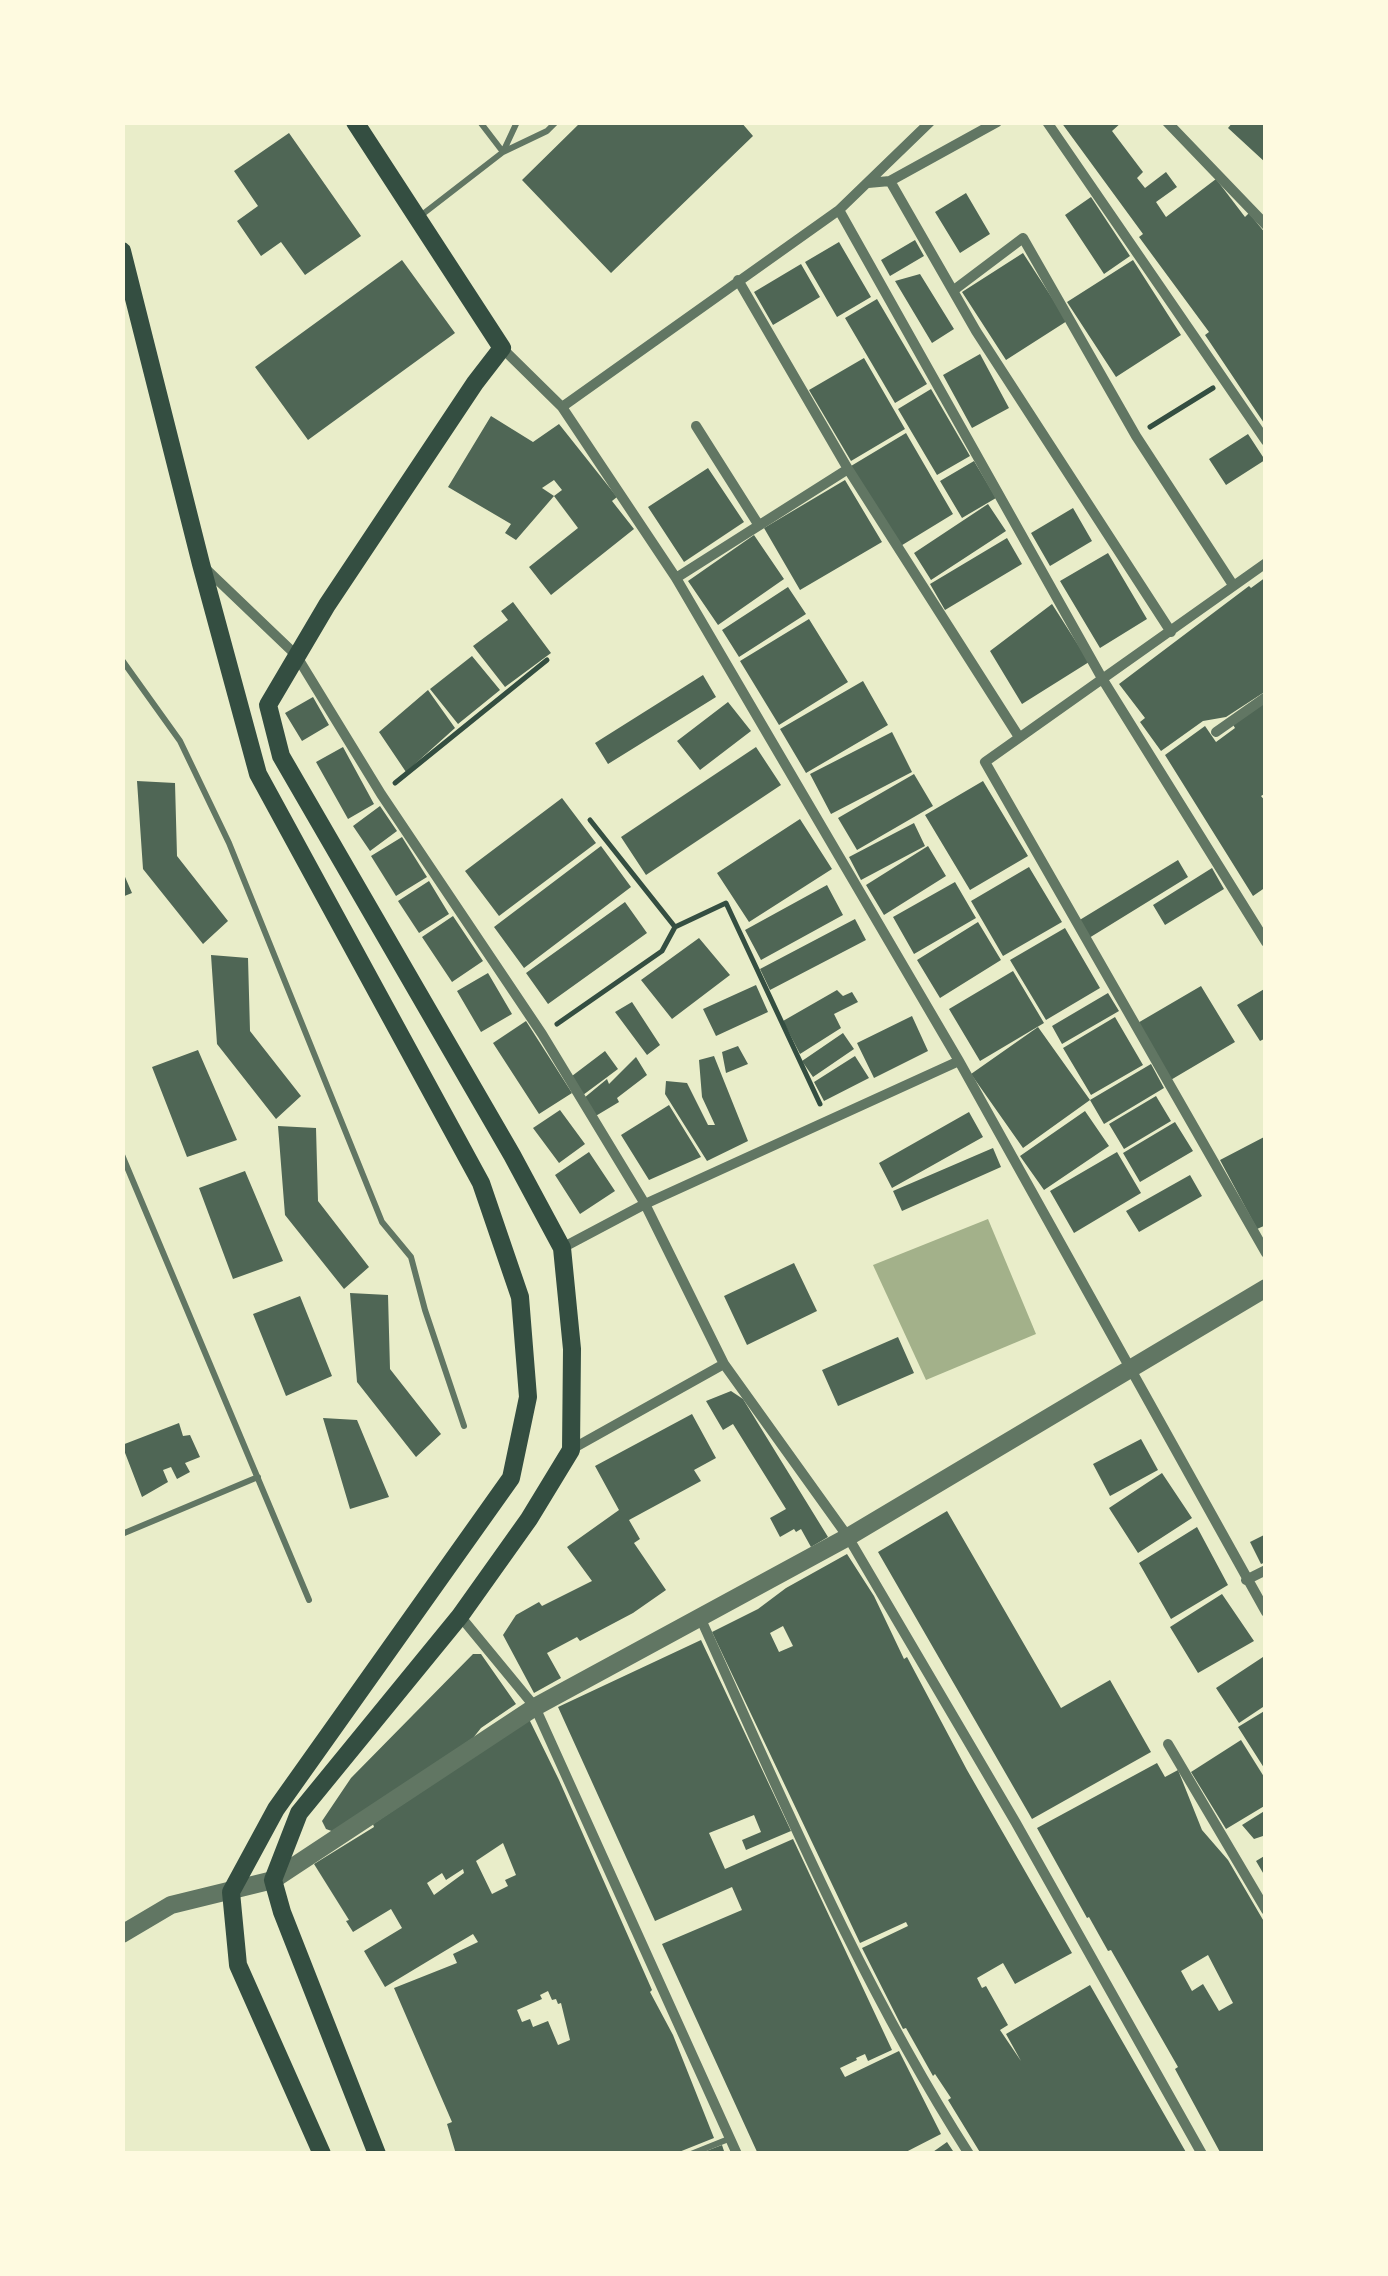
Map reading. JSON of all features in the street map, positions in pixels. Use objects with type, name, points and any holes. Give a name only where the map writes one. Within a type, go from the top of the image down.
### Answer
[{"type":"main road","points":[[355,122],[502,348],[296,654],[268,706],[281,756],[562,1248],[572,1349],[571,1450],[530,1520],[460,1616],[299,1813],[273,1880],[377,2154]]},
{"type":"main road","points":[[122,251],[258,774],[480,1183],[520,1296],[528,1397],[511,1478],[276,1809],[230,1892],[238,1965],[322,2154]]},
{"type":"main road","points":[[414,1060],[446,1042]]},
{"type":"street","points":[[562,407],[839,210],[930,122]]},
{"type":"street","points":[[866,184],[890,181],[997,122]]},
{"type":"street","points":[[1047,122],[1266,441]]},
{"type":"street","points":[[1167,122],[1266,225]]},
{"type":"street","points":[[890,181],[976,331],[1172,632]]},
{"type":"street","points":[[839,210],[1103,680],[1266,942]]},
{"type":"street","points":[[954,290],[1024,238],[1136,436],[1233,585]]},
{"type":"street","points":[[738,280],[848,469],[1019,737]]},
{"type":"street","points":[[502,348],[562,407],[676,578],[959,1061],[1266,1612]]},
{"type":"street","points":[[696,426],[758,524]]},
{"type":"street","points":[[676,578],[848,469]]},
{"type":"street","points":[[1266,563],[986,762],[1266,1253]]},
{"type":"street","points":[[201,564],[296,654],[381,794],[542,1034],[645,1204],[724,1364],[848,1537],[1016,1822],[1202,2154]]},
{"type":"street","points":[[1216,732],[1266,697]]},
{"type":"street","points":[[562,1248],[645,1204],[959,1061]]},
{"type":"street","points":[[122,1934],[171,1905],[273,1880],[535,1707],[848,1537],[1266,1288]]},
{"type":"street","points":[[571,1450],[724,1364]]},
{"type":"street","points":[[1246,1580],[1266,1570]]},
{"type":"street","points":[[699,1615],[851,1948],[897,2036],[970,2154]]},
{"type":"street","points":[[460,1616],[535,1707],[737,2154]]},
{"type":"street","points":[[1168,1744],[1266,1910]]},
{"type":"lane","points":[[480,122],[503,152]]},
{"type":"lane","points":[[503,152],[517,122]]},
{"type":"lane","points":[[417,219],[503,152],[547,131],[556,122]]},
{"type":"lane","points":[[122,660],[180,742],[229,843],[382,1222],[412,1257],[425,1310],[464,1426]]},
{"type":"lane","points":[[122,1155],[309,1600]]},
{"type":"lane","points":[[122,1534],[258,1477]]},
{"type":"lane","points":[[691,2154],[731,2138]]},
{"type":"path","points":[[1136,436],[1224,382]]},
{"type":"path","points":[[381,794],[548,660]]},
{"type":"path","points":[[590,820],[675,927]]},
{"type":"path","points":[[542,1034],[662,951],[675,927],[726,903],[828,1121]]},
{"type":"shaded area","points":[[988,1219],[1036,1334],[926,1380],[873,1265]]},
{"type":"building","points":[[581,122],[741,122],[753,136],[611,273],[522,180]]},
{"type":"building","points":[[1061,122],[1122,122],[1112,131],[1143,172],[1137,178],[1145,188],[1166,172],[1177,187],[1156,202],[1166,217],[1216,179],[1245,217],[1249,213],[1266,234],[1266,426],[1205,335],[1209,332],[1139,237],[1143,234]]},
{"type":"building","points":[[1233,122],[1266,122],[1266,163],[1228,128]]},
{"type":"building","points":[[289,133],[361,236],[305,275],[281,242],[261,256],[237,221],[258,206],[234,171]]},
{"type":"building","points":[[966,193],[990,234],[960,253],[935,212]]},
{"type":"building","points":[[1091,197],[1130,256],[1104,274],[1065,215]]},
{"type":"building","points":[[915,240],[924,256],[890,276],[881,260]]},
{"type":"building","points":[[839,242],[871,297],[837,317],[805,262]]},
{"type":"building","points":[[1023,253],[1067,321],[1006,360],[962,292]]},
{"type":"building","points":[[402,260],[455,333],[308,440],[255,367]]},
{"type":"building","points":[[1133,260],[1181,335],[1116,377],[1067,302]]},
{"type":"building","points":[[801,264],[820,297],[773,325],[754,292]]},
{"type":"building","points":[[920,274],[954,329],[932,343],[895,281]]},
{"type":"building","points":[[877,299],[927,384],[895,403],[845,318]]},
{"type":"building","points":[[980,354],[1009,408],[972,428],[943,375]]},
{"type":"building","points":[[864,358],[905,429],[851,461],[809,390]]},
{"type":"building","points":[[931,389],[970,456],[937,475],[898,409]]},
{"type":"building","points":[[491,416],[533,442],[559,424],[617,497],[612,501],[634,529],[551,595],[529,567],[578,528],[554,496],[516,540],[505,533],[511,524],[448,487]],"holes":[[[554,480],[562,490],[554,496],[542,488]]]},
{"type":"building","points":[[906,433],[953,514],[899,547],[851,466]]},
{"type":"building","points":[[1248,434],[1265,460],[1226,485],[1209,459]]},
{"type":"building","points":[[974,461],[996,498],[962,518],[940,481]]},
{"type":"building","points":[[708,468],[744,522],[684,562],[648,507]]},
{"type":"building","points":[[845,480],[882,542],[800,590],[764,528]]},
{"type":"building","points":[[988,504],[1006,531],[931,580],[914,553]]},
{"type":"building","points":[[1073,508],[1092,541],[1050,566],[1031,533]]},
{"type":"building","points":[[754,535],[784,579],[718,625],[688,581]]},
{"type":"building","points":[[1007,538],[1022,564],[945,610],[930,584]]},
{"type":"building","points":[[1108,553],[1147,619],[1100,648],[1060,581]]},
{"type":"building","points":[[1266,577],[1266,691],[1226,717],[1203,721],[1161,751],[1140,722],[1145,718],[1119,684]]},
{"type":"building","points":[[788,587],[806,614],[739,657],[722,630]]},
{"type":"building","points":[[513,602],[551,653],[505,687],[473,646],[508,620],[501,611]]},
{"type":"building","points":[[1052,604],[1089,662],[1022,704],[990,651]]},
{"type":"building","points":[[809,619],[848,682],[779,725],[740,661]]},
{"type":"building","points":[[472,656],[500,690],[458,724],[430,689]]},
{"type":"building","points":[[703,675],[716,697],[608,764],[595,743]]},
{"type":"building","points":[[863,681],[888,725],[806,773],[780,729]]},
{"type":"building","points":[[428,690],[455,728],[406,772],[379,732]]},
{"type":"building","points":[[313,697],[329,725],[302,741],[285,713]]},
{"type":"building","points":[[1266,700],[1266,793],[1261,796],[1266,802],[1266,887],[1253,896],[1165,755],[1205,726],[1216,742],[1235,728],[1232,723]]},
{"type":"building","points":[[728,702],[751,731],[700,770],[677,741]]},
{"type":"building","points":[[892,732],[912,772],[831,814],[810,774]]},
{"type":"building","points":[[343,747],[374,804],[348,819],[316,762]]},
{"type":"building","points":[[756,747],[781,785],[646,875],[621,837]]},
{"type":"building","points":[[914,774],[933,806],[857,850],[838,818]]},
{"type":"building","points":[[137,781],[175,783],[177,856],[228,921],[203,944],[143,869]]},
{"type":"building","points":[[983,781],[1028,856],[970,890],[925,815]]},
{"type":"building","points":[[562,798],[596,843],[499,916],[465,871]]},
{"type":"building","points":[[380,806],[397,831],[370,851],[353,826]]},
{"type":"building","points":[[800,819],[832,869],[749,922],[717,873]]},
{"type":"building","points":[[914,823],[925,846],[861,880],[849,857]]},
{"type":"building","points":[[402,837],[427,877],[396,896],[371,856]]},
{"type":"building","points":[[601,846],[631,887],[524,968],[494,927]]},
{"type":"building","points":[[928,846],[946,876],[884,915],[866,885]]},
{"type":"building","points":[[1178,860],[1188,877],[1089,938],[1078,921]]},
{"type":"building","points":[[1029,867],[1062,922],[1003,956],[971,901]]},
{"type":"building","points":[[1212,868],[1224,889],[1165,925],[1153,905]]},
{"type":"building","points":[[122,870],[132,893],[122,897]]},
{"type":"building","points":[[429,881],[449,914],[419,933],[398,901]]},
{"type":"building","points":[[955,882],[976,918],[914,954],[893,917]]},
{"type":"building","points":[[827,885],[843,915],[761,960],[745,930]]},
{"type":"building","points":[[625,902],[647,933],[548,1004],[526,973]]},
{"type":"building","points":[[453,916],[483,961],[452,982],[422,937]]},
{"type":"building","points":[[855,919],[866,940],[770,990],[760,969]]},
{"type":"building","points":[[978,922],[1001,960],[940,998],[917,960]]},
{"type":"building","points":[[1065,928],[1100,988],[1046,1020],[1010,960]]},
{"type":"building","points":[[699,938],[730,975],[672,1019],[641,980]]},
{"type":"building","points":[[211,955],[248,958],[250,1031],[301,1096],[276,1119],[217,1044]]},
{"type":"building","points":[[1013,971],[1044,1023],[980,1061],[949,1009]]},
{"type":"building","points":[[488,973],[512,1014],[481,1032],[457,991]]},
{"type":"building","points":[[756,985],[768,1012],[716,1036],[703,1009]]},
{"type":"building","points":[[1201,986],[1235,1042],[1169,1081],[1136,1024]]},
{"type":"building","points":[[1266,988],[1266,1038],[1260,1041],[1237,1005]]},
{"type":"building","points":[[837,990],[843,996],[852,992],[858,1002],[834,1014],[841,1028],[800,1054],[783,1021]]},
{"type":"building","points":[[1108,993],[1119,1011],[1062,1044],[1052,1026]]},
{"type":"building","points":[[632,1002],[660,1045],[647,1055],[615,1012]]},
{"type":"building","points":[[912,1016],[928,1051],[874,1078],[857,1043]]},
{"type":"building","points":[[1115,1017],[1143,1065],[1091,1095],[1063,1048]]},
{"type":"building","points":[[526,1021],[572,1093],[539,1114],[493,1043]]},
{"type":"building","points":[[1038,1027],[1090,1100],[1023,1148],[971,1074]]},
{"type":"building","points":[[843,1033],[854,1049],[813,1077],[802,1061]]},
{"type":"building","points":[[738,1046],[748,1064],[726,1073],[722,1052]]},
{"type":"building","points":[[198,1050],[237,1140],[187,1157],[152,1067]]},
{"type":"building","points":[[605,1051],[618,1069],[583,1095],[572,1076]]},
{"type":"building","points":[[714,1056],[748,1141],[707,1161],[665,1094],[666,1081],[687,1083],[708,1125],[715,1125],[702,1097],[699,1060]]},
{"type":"building","points":[[855,1056],[869,1078],[824,1101],[814,1082]]},
{"type":"building","points":[[636,1057],[647,1075],[617,1098],[619,1102],[594,1117],[584,1098],[607,1079],[609,1084]]},
{"type":"building","points":[[1151,1064],[1164,1088],[1104,1124],[1090,1100]]},
{"type":"building","points":[[1156,1096],[1171,1121],[1124,1149],[1109,1124]]},
{"type":"building","points":[[669,1105],[701,1157],[649,1180],[621,1135]]},
{"type":"building","points":[[560,1110],[585,1144],[559,1163],[533,1128]]},
{"type":"building","points":[[1085,1111],[1109,1146],[1044,1190],[1020,1156]]},
{"type":"building","points":[[969,1112],[983,1137],[892,1188],[879,1163]]},
{"type":"building","points":[[1175,1122],[1193,1151],[1140,1182],[1123,1153]]},
{"type":"building","points":[[278,1126],[316,1128],[318,1201],[369,1267],[344,1289],[285,1215]]},
{"type":"building","points":[[1266,1136],[1266,1225],[1257,1229],[1220,1160]]},
{"type":"building","points":[[993,1148],[1001,1167],[902,1211],[893,1191]]},
{"type":"building","points":[[589,1152],[615,1191],[580,1214],[555,1175]]},
{"type":"building","points":[[1117,1152],[1141,1193],[1074,1233],[1050,1191]]},
{"type":"building","points":[[245,1171],[283,1261],[233,1279],[199,1188]]},
{"type":"building","points":[[1190,1175],[1202,1196],[1139,1232],[1126,1211]]},
{"type":"building","points":[[794,1263],[817,1311],[747,1345],[724,1296]]},
{"type":"building","points":[[350,1293],[388,1295],[390,1369],[441,1434],[416,1457],[357,1382]]},
{"type":"building","points":[[300,1296],[332,1376],[286,1396],[253,1314]]},
{"type":"building","points":[[898,1337],[914,1373],[838,1406],[822,1370]]},
{"type":"building","points":[[731,1391],[743,1399],[828,1537],[811,1547],[801,1529],[780,1537],[770,1518],[786,1509],[733,1424],[723,1430],[706,1401]]},
{"type":"building","points":[[692,1414],[716,1458],[694,1470],[701,1481],[629,1520],[640,1539],[634,1543],[666,1590],[633,1613],[580,1641],[577,1637],[547,1653],[561,1678],[534,1693],[503,1635],[516,1615],[592,1581],[567,1547],[619,1510],[595,1466]]},
{"type":"building","points":[[323,1418],[357,1420],[389,1497],[350,1509]]},
{"type":"building","points":[[179,1423],[183,1436],[190,1435],[200,1457],[185,1463],[190,1472],[177,1479],[171,1467],[163,1470],[168,1482],[142,1497],[122,1445]]},
{"type":"building","points":[[1141,1439],[1158,1470],[1110,1496],[1093,1464]]},
{"type":"building","points":[[1162,1473],[1192,1518],[1138,1553],[1109,1508]]},
{"type":"building","points":[[947,1511],[1061,1708],[1110,1680],[1151,1752],[1032,1819],[878,1552]]},
{"type":"building","points":[[1197,1527],[1228,1585],[1171,1619],[1139,1563]]},
{"type":"building","points":[[1266,1534],[1266,1562],[1261,1564],[1250,1542]]},
{"type":"building","points":[[847,1554],[1072,1953],[1015,1984],[1003,1963],[977,1978],[982,1988],[986,1986],[1008,2025],[1000,2030],[1021,2061],[1006,2034],[1090,1985],[1187,2154],[981,2154],[948,2100],[951,2098],[933,2076],[906,2028],[903,2029],[862,1948],[908,1926],[906,1922],[860,1943],[712,1632],[758,1609],[786,1588]],"holes":[[[783,1626],[793,1646],[779,1652],[770,1633]]]},
{"type":"building","points":[[1222,1594],[1254,1641],[1198,1673],[1170,1627]]},
{"type":"building","points":[[701,1640],[791,1831],[746,1850],[742,1840],[761,1832],[754,1815],[709,1833],[725,1869],[793,1839],[892,2050],[868,2061],[865,2054],[840,2068],[845,2077],[899,2051],[941,2134],[902,2154],[758,2154],[662,1944],[742,1910],[732,1887],[655,1921],[558,1707]]},
{"type":"building","points":[[473,1654],[481,1654],[516,1704],[337,1833],[326,1829],[322,1821],[351,1778]]},
{"type":"building","points":[[1266,1655],[1266,1705],[1239,1723],[1216,1688]]},
{"type":"building","points":[[1266,1710],[1266,1771],[1238,1727]]},
{"type":"building","points":[[529,1719],[650,1992],[673,2035],[714,2138],[674,2154],[456,2154],[447,2124],[452,2122],[394,1988],[457,1963],[453,1954],[478,1942],[473,1934],[385,1987],[364,1951],[402,1928],[391,1909],[353,1932],[314,1864],[374,1827],[373,1824]],"holes":[[[503,1843],[516,1875],[505,1880],[508,1886],[492,1894],[476,1861]],[[463,1869],[464,1873],[434,1895],[427,1883],[442,1873],[446,1880]],[[548,1991],[552,2000],[561,2003],[570,2040],[558,2045],[548,2021],[533,2027],[530,2019],[522,2022],[517,2010],[542,1999],[540,1995]]]},
{"type":"building","points":[[1241,1740],[1266,1780],[1266,1805],[1226,1829],[1191,1772]]},
{"type":"building","points":[[1157,1763],[1165,1777],[1178,1770],[1202,1830],[1228,1860],[1266,1925],[1266,2154],[1221,2154],[1175,2069],[1178,2067],[1037,1828]],"holes":[[[1208,1955],[1233,2003],[1219,2011],[1203,1984],[1192,1991],[1181,1971]]]},
{"type":"building","points":[[1266,1810],[1266,1835],[1254,1839],[1242,1825]]},
{"type":"building","points":[[1266,1855],[1266,1878],[1256,1861]]},
{"type":"building","points":[[947,2142],[955,2154],[930,2154]]},
{"type":"building","points":[[722,2145],[725,2154],[701,2154],[701,2153]]}]
